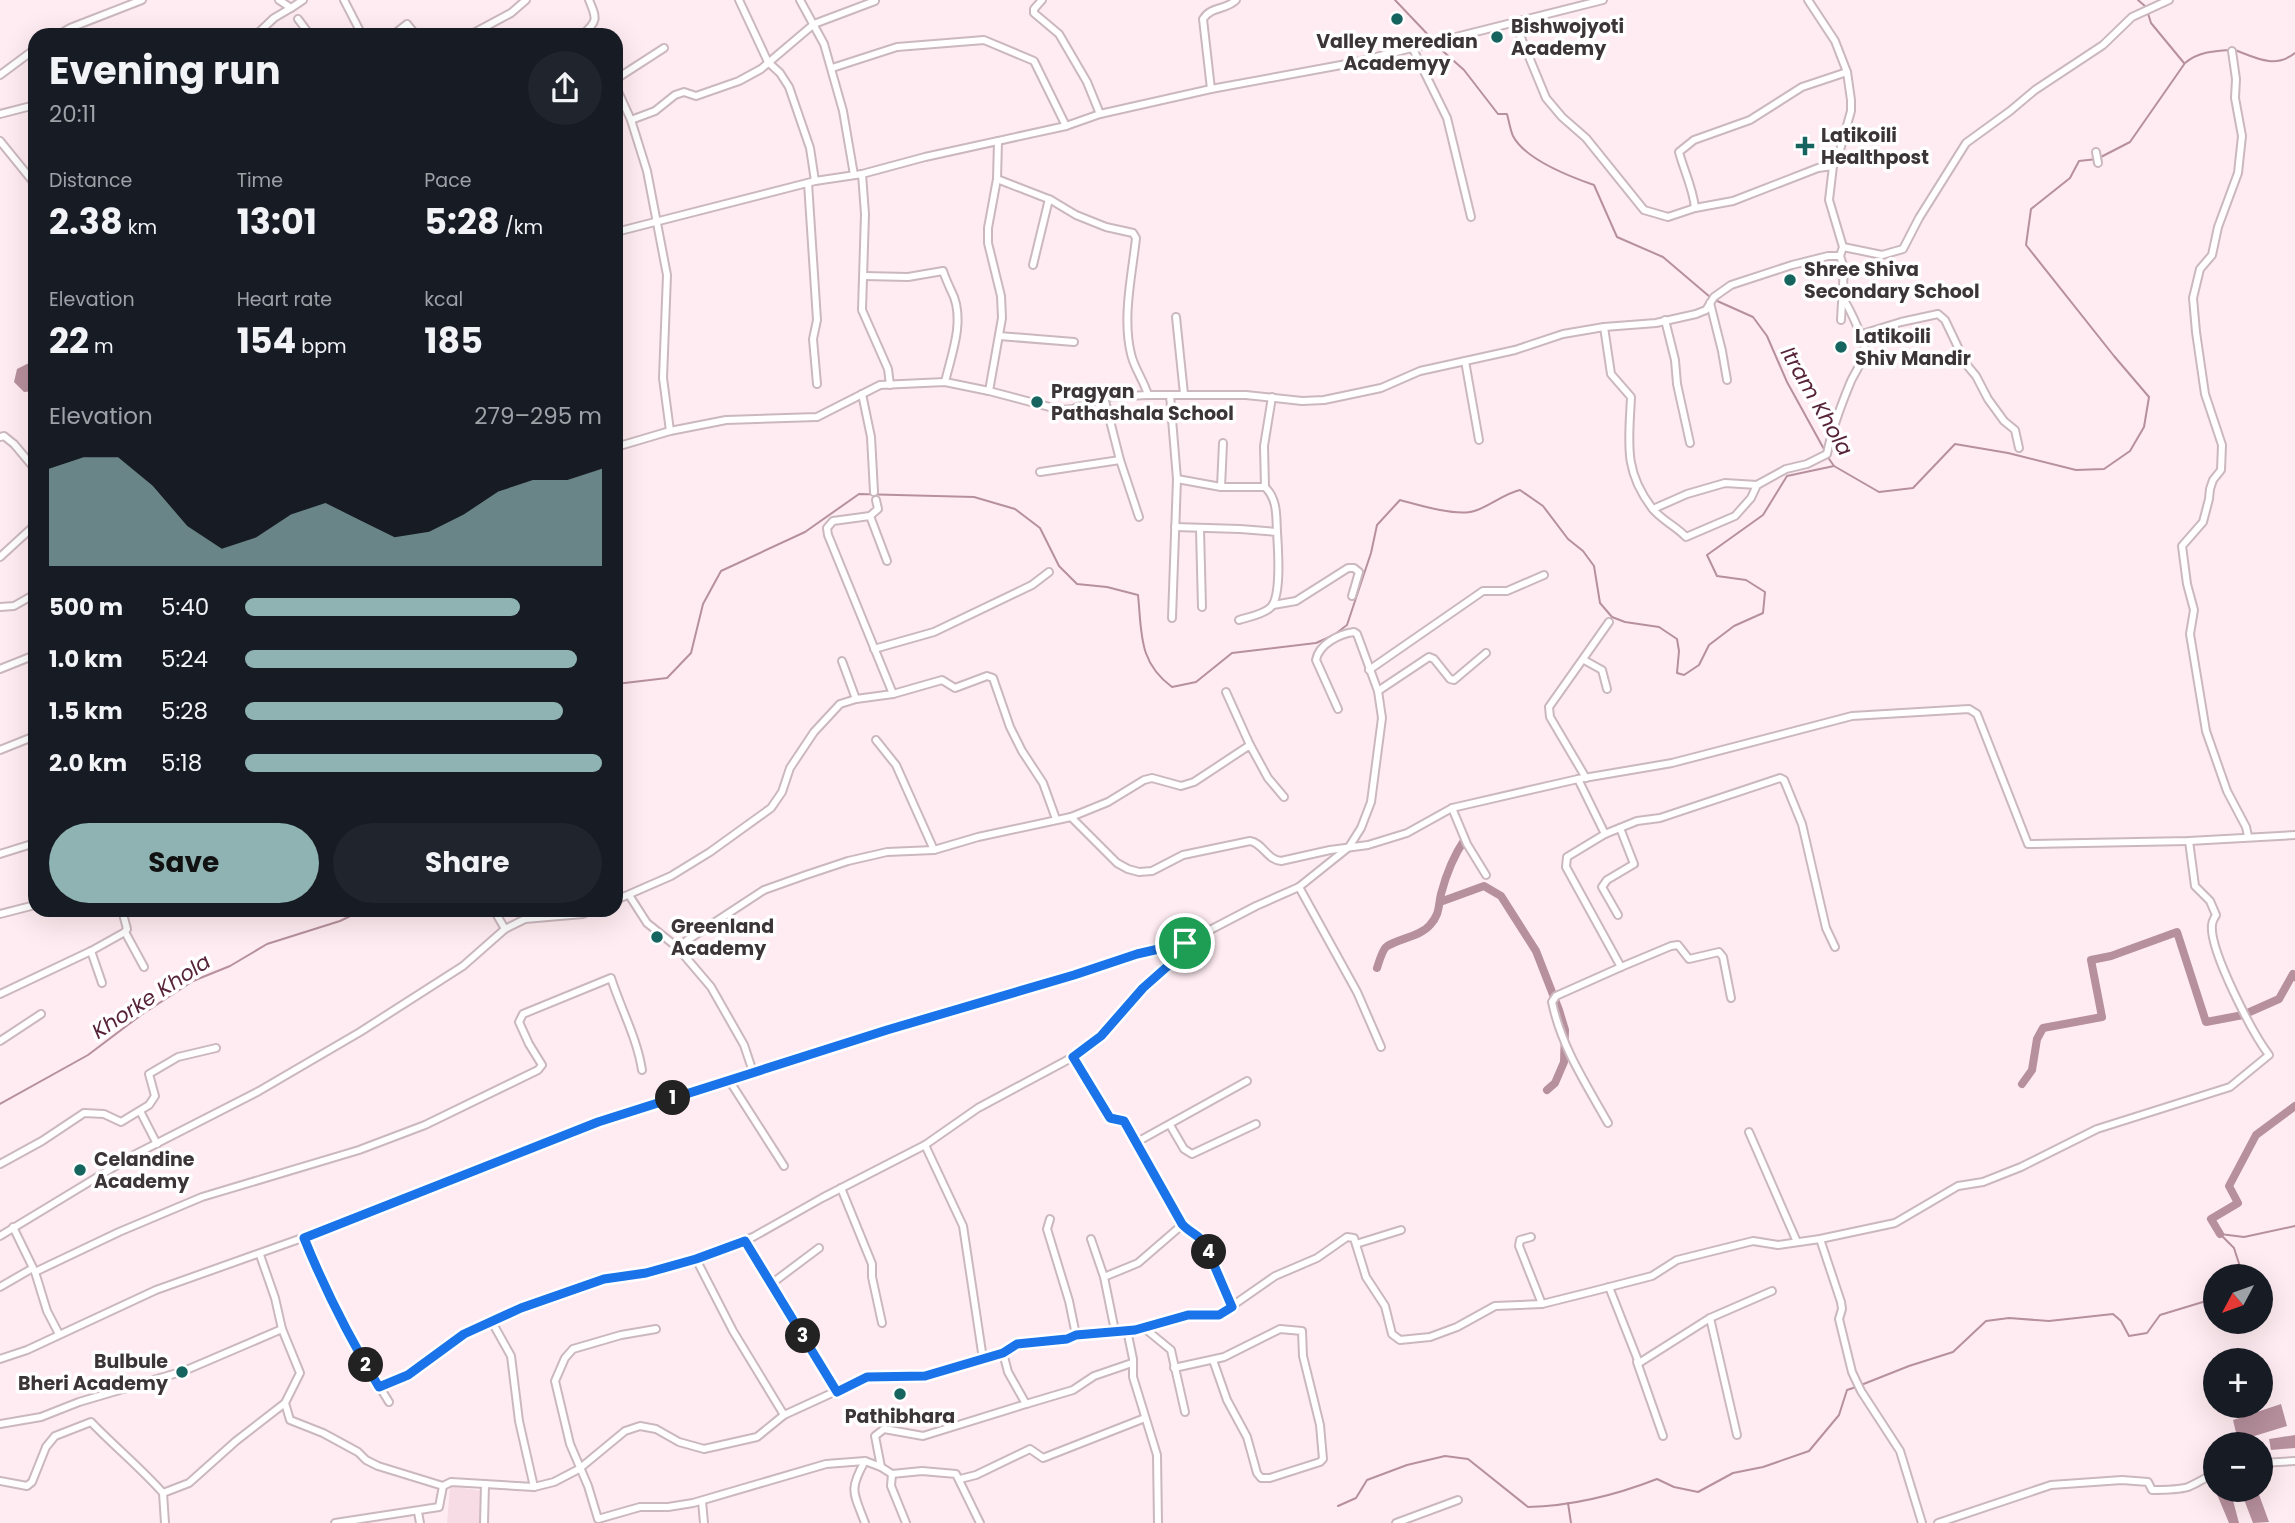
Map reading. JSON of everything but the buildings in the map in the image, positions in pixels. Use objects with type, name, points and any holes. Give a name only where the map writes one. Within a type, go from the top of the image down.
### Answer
[{"type":"street","points":[[80,28],[142,0]]},
{"type":"street","points":[[279,0],[292,8]]},
{"type":"street","points":[[263,28],[303,0]]},
{"type":"street","points":[[344,0],[358,28]]},
{"type":"street","points":[[483,28],[511,13],[526,0]]},
{"type":"street","points":[[589,0],[595,21],[592,28]]},
{"type":"street","points":[[739,0],[768,62],[780,73],[789,87],[810,148],[817,320],[813,339],[817,384]]},
{"type":"street","points":[[800,0],[824,44],[832,68],[843,111],[854,175]]},
{"type":"street","points":[[1042,0],[1034,13],[1059,34],[1087,82],[1100,114]]},
{"type":"street","points":[[1211,89],[1203,19],[1210,11],[1232,4],[1236,0]]},
{"type":"street","points":[[623,230],[812,182],[862,174],[1066,126],[1100,114],[1211,89],[1352,63],[1603,0]]},
{"type":"street","points":[[1808,0],[1835,41],[1847,72],[1851,111],[1833,166],[1829,200],[1843,247],[1840,256],[1844,268],[1841,320]]},
{"type":"street","points":[[1843,247],[1882,254],[1902,249],[1965,143],[2035,90],[2103,45],[2140,11],[2169,0]]},
{"type":"street","points":[[631,120],[655,111],[675,95],[684,92],[696,96],[739,81],[761,69],[814,24],[875,1]]},
{"type":"street","points":[[298,19],[305,28]]},
{"type":"street","points":[[1515,23],[1546,98],[1562,117],[1587,138],[1644,211],[1668,216],[1733,201],[1818,168],[1833,166]]},
{"type":"street","points":[[832,68],[897,47],[984,40],[1034,61],[1066,126]]},
{"type":"street","points":[[1412,47],[1447,118],[1471,217]]},
{"type":"street","points":[[623,74],[664,48]]},
{"type":"street","points":[[2232,51],[2235,98],[2242,136],[2238,173],[2218,227],[2212,255],[2200,269],[2193,298],[2205,394],[2222,445],[2221,470],[2213,480],[2203,522],[2182,546],[2194,610],[2190,634],[2206,731],[2227,791],[2248,836]]},
{"type":"street","points":[[0,75],[28,54]]},
{"type":"street","points":[[1695,208],[1693,189],[1684,172],[1679,152],[1694,140],[1750,120],[1802,87],[1847,72]]},
{"type":"street","points":[[623,102],[647,171],[667,275],[663,378],[670,431]]},
{"type":"street","points":[[0,114],[28,108]]},
{"type":"street","points":[[989,391],[1002,318],[1001,296],[988,243],[997,179],[998,141]]},
{"type":"street","points":[[1,144],[28,176]]},
{"type":"street","points":[[2096,152],[2098,163]]},
{"type":"street","points":[[862,174],[865,214],[862,310],[888,369],[890,385]]},
{"type":"street","points":[[997,179],[1106,227],[1133,233],[1136,238],[1127,330],[1131,357],[1148,395]]},
{"type":"street","points":[[1033,265],[1049,200]]},
{"type":"street","points":[[623,445],[670,431],[726,420],[817,417],[880,385],[945,382],[1061,410],[1073,409],[1104,397],[1148,395],[1324,400],[1381,388],[1420,372],[1515,350],[1563,334],[1665,320],[1702,312],[1731,285],[1804,262],[1840,256]]},
{"type":"street","points":[[864,276],[908,277],[943,271],[954,299],[957,323],[945,382]]},
{"type":"street","points":[[1653,509],[1686,494],[1725,483],[1757,485],[1786,469],[1807,464],[1826,454],[1836,418],[1865,353],[1862,334],[1854,323],[1849,305],[1841,296]]},
{"type":"street","points":[[1712,300],[1727,380]]},
{"type":"street","points":[[1862,334],[1938,314],[1945,320],[1965,364],[1976,376],[1988,399],[2004,421],[2015,430],[2019,448]]},
{"type":"street","points":[[1176,317],[1184,394]]},
{"type":"street","points":[[1665,320],[1690,443]]},
{"type":"street","points":[[1604,327],[1611,374],[1631,397],[1631,471],[1653,509],[1686,537],[1735,516],[1751,498],[1757,485]]},
{"type":"street","points":[[999,336],[1074,342]]},
{"type":"street","points":[[1465,361],[1479,440]]},
{"type":"street","points":[[862,394],[871,437],[874,492]]},
{"type":"street","points":[[1170,395],[1177,479],[1172,618]]},
{"type":"street","points":[[1104,397],[1120,460],[1139,517]]},
{"type":"street","points":[[1239,620],[1267,611],[1273,605],[1277,588],[1277,533],[1273,495],[1265,487],[1264,446],[1272,397]]},
{"type":"street","points":[[0,438],[4,436],[14,444],[28,461]]},
{"type":"street","points":[[1221,487],[1223,443]]},
{"type":"street","points":[[1040,472],[1120,460]]},
{"type":"street","points":[[1177,479],[1221,487],[1265,487]]},
{"type":"street","points":[[876,500],[878,509],[870,516],[833,521],[827,528],[832,547],[893,694]]},
{"type":"street","points":[[870,516],[887,561]]},
{"type":"street","points":[[1175,527],[1277,533]]},
{"type":"street","points":[[1200,529],[1202,607]]},
{"type":"street","points":[[0,556],[28,531]]},
{"type":"street","points":[[1273,605],[1296,601],[1348,568],[1359,572],[1352,596]]},
{"type":"street","points":[[874,649],[934,632],[1032,585],[1049,572]]},
{"type":"street","points":[[1369,670],[1483,591],[1507,591],[1544,575]]},
{"type":"street","points":[[0,607],[14,606],[28,598]]},
{"type":"street","points":[[1605,834],[1582,778],[1549,713],[1549,707],[1609,622]]},
{"type":"street","points":[[1,1356],[27,1350],[156,1290],[260,1255],[598,1122],[887,1030],[1137,954],[1185,943],[1299,887],[1349,847],[1361,828],[1371,802],[1382,718],[1378,691],[1354,632],[1346,633],[1321,646],[1316,660],[1338,709]]},
{"type":"street","points":[[1378,691],[1429,657],[1454,680],[1486,653]]},
{"type":"street","points":[[0,669],[28,658]]},
{"type":"street","points":[[1584,660],[1602,670],[1607,689]]},
{"type":"street","points":[[842,661],[856,699]]},
{"type":"street","points":[[623,898],[671,876],[710,852],[771,807],[782,792],[790,768],[814,732],[840,704],[893,694],[942,680],[955,688],[987,676],[993,678],[1010,727],[1043,783],[1056,819]]},
{"type":"street","points":[[1226,692],[1268,778],[1284,797]]},
{"type":"street","points":[[1071,817],[1117,863],[1139,872],[1152,871],[1183,855],[1251,841],[1256,842],[1276,861],[1368,845],[1407,833],[1452,807],[1582,778],[1672,763],[1852,716],[1969,709],[1977,714],[2028,844],[2189,841],[2295,835]]},
{"type":"street","points":[[0,750],[28,739]]},
{"type":"street","points":[[876,740],[896,765],[934,850]]},
{"type":"street","points":[[677,947],[764,890],[806,874],[887,852],[934,850],[1071,817],[1108,802],[1152,778],[1181,786],[1194,782],[1250,745]]},
{"type":"street","points":[[1621,967],[1565,862],[1567,857],[1605,834],[1637,821],[1660,818],[1780,778],[1784,780],[1802,824],[1826,928],[1835,947]]},
{"type":"street","points":[[1452,807],[1467,844],[1486,875]]},
{"type":"street","points":[[1618,915],[1602,887],[1607,880],[1634,864],[1620,828]]},
{"type":"street","points":[[285,1403],[290,1420],[323,1433],[378,1466],[443,1486],[451,1482],[534,1487],[554,1482],[579,1469],[625,1431],[640,1426],[656,1429],[679,1442],[704,1449],[757,1437],[784,1415],[867,1377],[925,1376],[1003,1353],[1017,1344],[1126,1330],[1188,1315],[1219,1315],[1275,1276],[1317,1258],[1347,1237],[1354,1238],[1366,1277],[1385,1306],[1392,1334],[1400,1340],[1430,1337],[1495,1306],[1542,1304],[1652,1276],[1677,1260],[1714,1250],[1753,1241],[1779,1244],[1820,1239],[1895,1223],[1958,1186],[1983,1182],[2021,1167],[2097,1129],[2230,1087],[2269,1055],[2244,1015],[2213,938],[2211,923],[2216,915],[2210,901],[2195,886],[2189,841]]},
{"type":"street","points":[[0,854],[28,845]]},
{"type":"street","points":[[1299,887],[1357,992],[1381,1047]]},
{"type":"street","points":[[629,895],[647,923],[677,947],[711,987],[744,1045],[753,1072]]},
{"type":"street","points":[[0,914],[28,907]]},
{"type":"street","points":[[124,917],[127,929],[125,932],[144,967]]},
{"type":"street","points":[[498,917],[505,929]]},
{"type":"street","points":[[0,1236],[132,1156],[260,1091],[360,1032],[463,966],[505,929],[525,919],[548,917]]},
{"type":"street","points":[[0,994],[125,932]]},
{"type":"street","points":[[379,1387],[408,1375],[464,1334],[521,1308],[604,1279],[646,1273],[745,1241],[925,1145],[978,1108],[1073,1057],[1101,1036],[1143,988],[1178,957],[1185,943]]},
{"type":"street","points":[[1608,1122],[1578,1071],[1556,1022],[1552,1002],[1556,996],[1671,946],[1678,946],[1689,959],[1719,952],[1723,957],[1731,998]]},
{"type":"street","points":[[91,951],[102,983]]},
{"type":"street","points":[[0,1287],[202,1197],[359,1150],[425,1125],[538,1070],[542,1065],[519,1021],[523,1014],[611,978],[639,1048],[642,1070]]},
{"type":"street","points":[[0,1041],[41,1014]]},
{"type":"street","points":[[0,1164],[42,1141],[84,1113],[104,1114],[121,1122],[149,1105],[155,1096],[149,1074],[178,1057],[216,1048]]},
{"type":"street","points":[[1073,1057],[1110,1118],[1124,1121],[1182,1224],[1205,1244],[1232,1307]]},
{"type":"street","points":[[729,1080],[784,1166]]},
{"type":"street","points":[[1137,1142],[1247,1081]]},
{"type":"street","points":[[140,1111],[157,1144]]},
{"type":"street","points":[[1170,1125],[1184,1149],[1192,1154],[1256,1124]]},
{"type":"street","points":[[1749,1132],[1797,1242]]},
{"type":"street","points":[[925,1145],[963,1226],[983,1359]]},
{"type":"street","points":[[841,1188],[872,1264],[872,1277],[882,1323]]},
{"type":"street","points":[[1050,1219],[1047,1229],[1069,1301],[1076,1335]]},
{"type":"street","points":[[1104,1277],[1138,1263],[1182,1224]]},
{"type":"street","points":[[13,1227],[34,1270],[47,1311],[59,1334]]},
{"type":"street","points":[[1356,1244],[1401,1230]]},
{"type":"street","points":[[1531,1237],[1520,1240],[1519,1246],[1542,1304]]},
{"type":"street","points":[[304,1238],[354,1345],[389,1402]]},
{"type":"street","points":[[1091,1239],[1104,1277],[1115,1331]]},
{"type":"street","points":[[1820,1239],[1841,1302],[1839,1319],[1852,1372],[1861,1391],[1900,1451],[1922,1523]]},
{"type":"street","points":[[745,1241],[837,1392]]},
{"type":"street","points":[[771,1284],[819,1248]]},
{"type":"street","points":[[163,1493],[189,1483],[236,1441],[285,1403],[300,1373],[282,1329],[275,1298],[260,1255]]},
{"type":"street","points":[[696,1259],[733,1331],[784,1415]]},
{"type":"street","points":[[1609,1287],[1663,1436]]},
{"type":"street","points":[[1637,1362],[1641,1363],[1710,1318],[1772,1291]]},
{"type":"street","points":[[1710,1318],[1737,1435]]},
{"type":"street","points":[[492,1322],[511,1356],[519,1421],[534,1487]]},
{"type":"street","points":[[1143,1327],[1171,1350],[1185,1412]]},
{"type":"street","points":[[0,1424],[41,1417],[79,1402],[184,1371],[282,1329]]},
{"type":"street","points":[[656,1329],[621,1335],[573,1349],[555,1381],[570,1444],[579,1469],[589,1486],[595,1521],[640,1507],[668,1507],[702,1501],[826,1464],[865,1461],[892,1474],[922,1471],[956,1474],[980,1523]]},
{"type":"street","points":[[1174,1368],[1239,1352],[1261,1337],[1280,1329],[1302,1331],[1303,1356],[1320,1424],[1323,1459],[1270,1478],[1261,1478],[1257,1473],[1247,1437],[1227,1400],[1213,1360]]},
{"type":"street","points":[[1126,1330],[1133,1359],[1133,1377],[1157,1455],[1158,1523]]},
{"type":"street","points":[[1003,1353],[1008,1372],[1026,1404]]},
{"type":"street","points":[[881,1467],[875,1436],[884,1429],[923,1436],[1073,1390],[1094,1376],[1132,1363]]},
{"type":"street","points":[[960,1479],[976,1475],[1030,1449],[1043,1458],[1145,1418]]},
{"type":"street","points":[[0,1481],[27,1486],[32,1482],[46,1447],[55,1436],[91,1422],[163,1493],[165,1523]]},
{"type":"street","points":[[865,1461],[854,1480],[853,1491],[865,1523]]},
{"type":"street","points":[[2273,1462],[2295,1461]]},
{"type":"street","points":[[892,1474],[891,1486],[906,1523]]},
{"type":"street","points":[[1940,1523],[2051,1485],[2122,1480],[2148,1482],[2152,1490],[2158,1490],[2188,1487],[2203,1477]]},
{"type":"street","points":[[484,1523],[485,1484]]},
{"type":"street","points":[[335,1523],[439,1507],[443,1486]]},
{"type":"street","points":[[1396,1523],[1458,1500]]},
{"type":"street","points":[[702,1501],[704,1523]]},
{"type":"street","points":[[418,1512],[420,1523]]},
{"type":"shaded area","points":[[28,364],[28,392],[24,392],[14,382],[17,369]]},
{"type":"shaded area","points":[[2281,1404],[2287,1426],[2267,1432],[2236,1432],[2233,1420],[2273,1418],[2273,1407]]},
{"type":"shaded area","points":[[2295,1435],[2295,1448],[2273,1450],[2273,1438]]},
{"type":"shaded area","points":[[450,1486],[483,1491],[482,1523],[447,1523]]},
{"type":"shaded area","points":[[2220,1502],[2233,1502],[2239,1523],[2229,1523]]},
{"type":"shaded area","points":[[2245,1502],[2262,1502],[2269,1522],[2253,1523]]},
{"type":"waterway","name":"Itram Khola","points":[[1395,0],[1433,40]]},
{"type":"waterway","points":[[2138,0],[2146,7],[2151,23],[2184,63]]},
{"type":"waterway","name":"Itram Khola","points":[[1436,45],[1464,70],[1498,114],[1507,114],[1513,136],[1527,152],[1549,166],[1594,185],[1617,237],[1663,257],[1710,297]]},
{"type":"waterway","name":"Itram Khola","points":[[1827,456],[1834,466],[1879,492],[1913,488],[1955,444],[2008,453],[2076,470],[2104,469],[2130,451],[2144,427],[2149,397],[2026,245],[2031,209],[2070,178],[2079,161],[2097,159],[2130,142],[2190,59],[2200,54],[2230,50]]},
{"type":"waterway","name":"Itram Khola","points":[[2235,50],[2265,61],[2288,58],[2295,53]]},
{"type":"waterway","name":"Itram Khola","points":[[1715,300],[1753,317],[1767,336],[1787,382],[1825,451]]},
{"type":"waterway","name":"Khorke Khola","points":[[623,683],[667,678],[691,653],[703,604],[721,571],[805,532],[859,494],[974,497],[1015,509],[1040,528],[1059,566],[1077,584],[1107,587],[1138,595],[1147,657],[1172,687],[1196,682],[1232,653],[1316,643],[1334,635],[1347,625],[1371,553],[1377,525],[1400,500],[1462,513],[1482,508],[1520,490],[1543,506],[1568,539],[1583,551],[1594,566],[1600,603],[1612,617],[1625,622],[1659,627],[1677,639],[1677,673],[1684,675],[1699,665],[1709,645],[1734,626],[1763,613],[1765,592],[1746,580],[1717,576],[1707,555],[1763,515],[1787,476],[1834,466]]},
{"type":"waterway","points":[[1377,968],[1386,947],[1426,929],[1436,917],[1445,880],[1465,839],[1464,835]]},
{"type":"waterway","points":[[1440,902],[1484,886],[1501,896],[1536,951],[1565,1030],[1564,1062],[1555,1083],[1547,1090]]},
{"type":"waterway","name":"Khorke Khola","points":[[0,1104],[88,1055],[141,1015],[193,981],[230,966],[267,944],[348,917]]},
{"type":"waterway","points":[[2022,1084],[2032,1070],[2037,1039],[2043,1028],[2102,1017],[2091,960],[2111,956],[2177,932],[2206,1022],[2243,1015],[2279,999],[2293,974],[2295,977]]},
{"type":"waterway","points":[[2220,1234],[2211,1219],[2238,1203],[2229,1186],[2256,1135],[2295,1106]]},
{"type":"waterway","points":[[2239,1264],[2234,1248],[2220,1234],[2244,1237],[2295,1226]]},
{"type":"waterway","points":[[1861,1385],[1953,1352],[1986,1321],[2009,1318],[2049,1321],[2113,1314],[2121,1321],[2129,1336],[2147,1333],[2160,1315],[2203,1302]]},
{"type":"waterway","points":[[1338,1506],[1356,1498],[1367,1480],[1407,1465],[1445,1456],[1468,1459],[1528,1507],[1594,1499],[1657,1479],[1674,1487],[1698,1492],[1733,1473],[1763,1467],[1809,1451],[1839,1415],[1847,1390],[1856,1387]]},
{"type":"waterway","points":[[1568,1503],[1571,1523]]},
{"type":"place","name":"Valley meredian Academyy","points":[[1397,19]]},
{"type":"place","name":"Bishwojyoti Academy","points":[[1497,37]]},
{"type":"place","name":"Latikoili Healthpost","points":[[1805,146]]},
{"type":"place","name":"Shree Shiva Secondary School","points":[[1790,280]]},
{"type":"place","name":"Latikoili Shiv Mandir","points":[[1841,347]]},
{"type":"place","name":"Pragyan Pathashala School","points":[[1037,402]]},
{"type":"place","name":"Greenland Academy","points":[[657,937]]},
{"type":"place","name":"Celandine Academy","points":[[80,1170]]},
{"type":"place","name":"Bulbule Bheri Academy","points":[[182,1372]]},
{"type":"place","name":"Pathibhara","points":[[900,1394]]},
{"type":"route","points":[[1185,943],[1178,957],[1143,988],[1101,1036],[1073,1057],[1110,1118],[1124,1121],[1182,1224],[1205,1244],[1232,1307],[1219,1315],[1188,1315],[1135,1330],[1017,1344],[1003,1353],[964,1366],[925,1376],[867,1377],[837,1392],[745,1241],[646,1273],[604,1279],[521,1308],[464,1334],[408,1375],[379,1387],[354,1345],[304,1238],[598,1122],[887,1030],[1137,954],[1185,943]]}]
